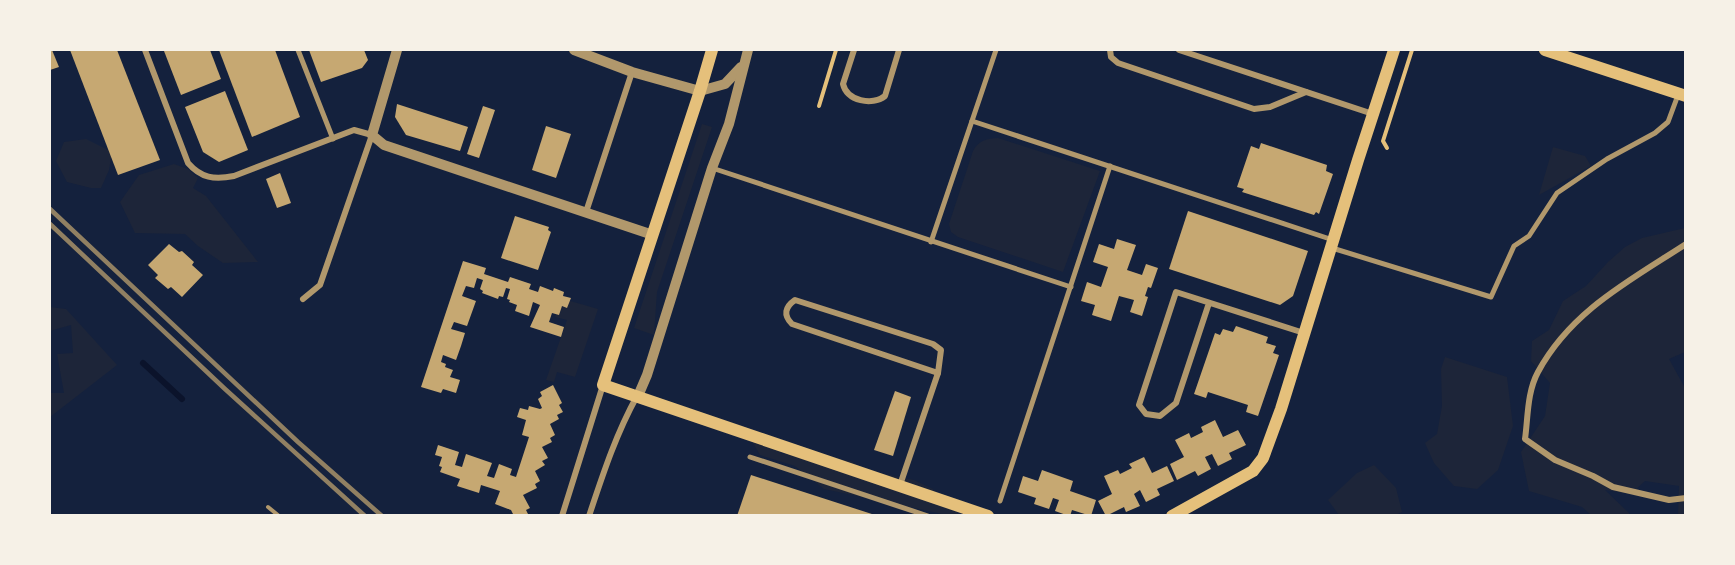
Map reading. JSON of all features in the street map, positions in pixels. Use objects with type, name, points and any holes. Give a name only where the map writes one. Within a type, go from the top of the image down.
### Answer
[{"type":"main road","points":[[712,50],[603,385],[988,516]]},
{"type":"main road","points":[[1172,516],[1253,471],[1263,458],[1281,409],[1394,50]]},
{"type":"main road","points":[[1545,50],[1573,54],[1682,95]]},
{"type":"street","points":[[145,50],[188,163],[202,176],[216,180],[234,176],[354,130],[372,135],[393,149],[653,235]]},
{"type":"street","points":[[298,50],[333,139]]},
{"type":"street","points":[[303,299],[320,285],[328,266],[372,135],[397,50]]},
{"type":"street","points":[[574,50],[632,72],[700,91],[725,84],[744,63]]},
{"type":"street","points":[[588,516],[624,418],[638,396],[654,353],[712,168],[729,124],[748,50]]},
{"type":"street","points":[[854,50],[843,84],[844,90],[849,96],[870,103],[879,101],[885,96],[899,50]]},
{"type":"street","points":[[931,242],[996,50]]},
{"type":"street","points":[[1110,50],[1111,57],[1118,63],[1254,109],[1270,107],[1306,92]]},
{"type":"street","points":[[1179,50],[1373,114]]},
{"type":"street","points":[[586,212],[632,72]]},
{"type":"street","points":[[972,121],[1491,297],[1514,246],[1529,236],[1557,193],[1607,159],[1656,133],[1668,122],[1682,95]]},
{"type":"street","points":[[1000,501],[1110,166]]},
{"type":"street","points":[[712,168],[1071,287]]},
{"type":"street","points":[[1686,244],[1599,300],[1567,331],[1537,373],[1527,410],[1525,440],[1556,460],[1613,487],[1669,500],[1686,498]]},
{"type":"street","points":[[1209,303],[1176,403],[1160,416],[1146,414],[1139,405],[1176,292],[1304,333]]},
{"type":"street","points":[[900,486],[938,373],[941,350],[933,344],[795,300],[789,304],[785,312],[792,324],[938,373]]},
{"type":"street","points":[[562,516],[603,385]]},
{"type":"street","points":[[750,457],[928,516]]},
{"type":"lane","points":[[268,507],[279,516]]},
{"type":"path","points":[[819,106],[836,50]]},
{"type":"path","points":[[1387,148],[1383,141],[1412,50]]},
{"type":"shaded area","points":[[702,124],[712,127],[657,292],[654,335],[634,328]]},
{"type":"shaded area","points":[[998,138],[1100,171],[1063,272],[958,237],[951,232],[949,224],[973,151],[983,141]]},
{"type":"shaded area","points":[[86,139],[112,152],[109,170],[101,188],[67,182],[56,161],[64,142]]},
{"type":"shaded area","points":[[1553,147],[1585,156],[1591,166],[1539,195]]},
{"type":"shaded area","points":[[174,164],[188,169],[198,178],[193,188],[206,196],[258,262],[223,263],[185,234],[135,233],[120,202],[139,175]]},
{"type":"shaded area","points":[[1685,228],[1685,352],[1669,359],[1685,388],[1685,515],[1678,515],[1679,486],[1645,481],[1631,494],[1605,490],[1629,515],[1591,515],[1582,507],[1529,491],[1521,452],[1545,416],[1550,383],[1531,361],[1532,341],[1549,330],[1563,301],[1586,286],[1625,247],[1642,238]]},
{"type":"shaded area","points":[[560,298],[598,309],[575,377],[557,372],[554,382],[546,380],[567,320],[555,317]]},
{"type":"shaded area","points":[[50,307],[66,309],[117,365],[50,417],[50,393],[64,393],[57,354],[73,353],[71,325],[50,331]]},
{"type":"shaded area","points":[[1445,357],[1507,377],[1513,426],[1498,470],[1477,489],[1454,486],[1434,463],[1425,443],[1437,434],[1442,406],[1441,369]]},
{"type":"shaded area","points":[[762,433],[782,454],[809,448],[823,457],[851,461],[866,470],[914,480],[933,489],[938,502],[959,500],[957,515],[947,515],[824,489],[795,466],[760,455],[750,438]]},
{"type":"shaded area","points":[[1374,465],[1396,488],[1402,512],[1395,515],[1339,515],[1328,500],[1357,473]]},
{"type":"building","points":[[50,50],[59,67],[50,70]]},
{"type":"building","points":[[70,50],[117,50],[160,160],[118,175]]},
{"type":"building","points":[[210,50],[221,79],[181,95],[164,51]]},
{"type":"building","points":[[219,50],[275,50],[300,117],[252,137]]},
{"type":"building","points":[[309,50],[364,50],[368,60],[362,68],[321,82]]},
{"type":"building","points":[[225,91],[248,150],[219,162],[203,152],[185,107]]},
{"type":"building","points":[[397,104],[468,127],[460,151],[406,135],[395,117]]},
{"type":"building","points":[[483,106],[495,110],[479,158],[467,154]]},
{"type":"building","points":[[546,126],[571,134],[556,178],[532,170]]},
{"type":"building","points":[[1261,143],[1327,165],[1326,171],[1333,174],[1319,214],[1316,212],[1314,215],[1242,192],[1244,189],[1237,187],[1251,146],[1259,149]]},
{"type":"building","points":[[280,173],[291,203],[277,208],[266,179]]},
{"type":"building","points":[[1188,211],[1308,251],[1293,296],[1280,305],[1169,269]]},
{"type":"building","points":[[515,216],[549,227],[548,230],[551,232],[538,270],[501,258]]},
{"type":"building","points":[[1117,239],[1136,245],[1127,270],[1142,275],[1146,264],[1158,268],[1151,288],[1148,287],[1145,296],[1148,297],[1142,316],[1130,312],[1134,300],[1119,296],[1111,321],[1092,315],[1095,305],[1081,301],[1087,282],[1101,287],[1108,267],[1093,262],[1099,244],[1114,249]]},
{"type":"building","points":[[169,244],[179,252],[182,251],[203,275],[182,297],[171,287],[168,289],[155,278],[158,275],[148,265]]},
{"type":"building","points":[[463,261],[486,268],[484,274],[508,282],[510,277],[531,284],[529,289],[538,292],[540,286],[553,291],[554,288],[564,292],[563,296],[571,298],[567,308],[562,306],[559,315],[552,313],[549,322],[564,327],[561,337],[530,327],[540,305],[533,302],[529,316],[515,311],[517,305],[507,299],[510,289],[506,288],[503,297],[499,296],[498,299],[482,293],[480,289],[483,280],[477,278],[474,288],[466,286],[462,296],[476,301],[467,326],[454,322],[451,329],[465,333],[456,360],[443,355],[441,362],[446,364],[445,367],[453,370],[450,377],[460,380],[456,393],[443,389],[441,393],[421,387]]},
{"type":"building","points":[[1236,326],[1268,337],[1266,343],[1276,346],[1273,353],[1279,355],[1258,416],[1246,412],[1248,405],[1208,392],[1206,398],[1194,394],[1215,333],[1220,335],[1223,329],[1233,332]]},
{"type":"building","points":[[553,385],[562,403],[559,405],[563,412],[557,415],[559,419],[550,424],[555,435],[550,438],[552,442],[542,447],[548,458],[542,461],[545,465],[535,471],[540,481],[535,484],[537,488],[523,495],[530,508],[526,510],[529,516],[514,516],[511,510],[495,504],[500,491],[481,485],[479,493],[457,486],[460,479],[440,472],[442,457],[435,455],[438,445],[459,452],[455,465],[462,467],[466,454],[492,463],[487,476],[494,478],[499,464],[512,469],[510,475],[516,477],[529,437],[522,435],[526,420],[517,417],[520,408],[528,410],[529,406],[542,408],[538,399],[542,396],[540,392]]},
{"type":"building","points":[[895,391],[911,397],[893,456],[874,450]]},
{"type":"building","points":[[1215,420],[1223,437],[1238,430],[1246,445],[1229,453],[1232,459],[1218,466],[1212,454],[1205,457],[1211,469],[1198,476],[1195,471],[1177,480],[1170,464],[1184,457],[1175,440],[1189,433],[1191,438],[1203,432],[1201,427]]},
{"type":"building","points":[[1144,457],[1152,473],[1167,466],[1174,481],[1157,489],[1160,495],[1146,502],[1140,490],[1134,494],[1140,506],[1126,512],[1124,507],[1106,516],[1098,501],[1112,494],[1104,476],[1118,470],[1120,474],[1132,468],[1129,464]]},
{"type":"building","points":[[1042,470],[1073,481],[1070,491],[1096,500],[1091,516],[1072,510],[1069,516],[1055,511],[1059,500],[1053,498],[1049,509],[1034,504],[1036,498],[1018,492],[1023,476],[1038,481]]},
{"type":"building","points":[[751,475],[875,515],[875,516],[737,516]]},
{"type":"waterway","points":[[143,363],[182,399]]},
{"type":"railway","points":[[50,209],[298,442],[382,516]]},
{"type":"railway","points":[[50,224],[225,389],[365,516]]}]
